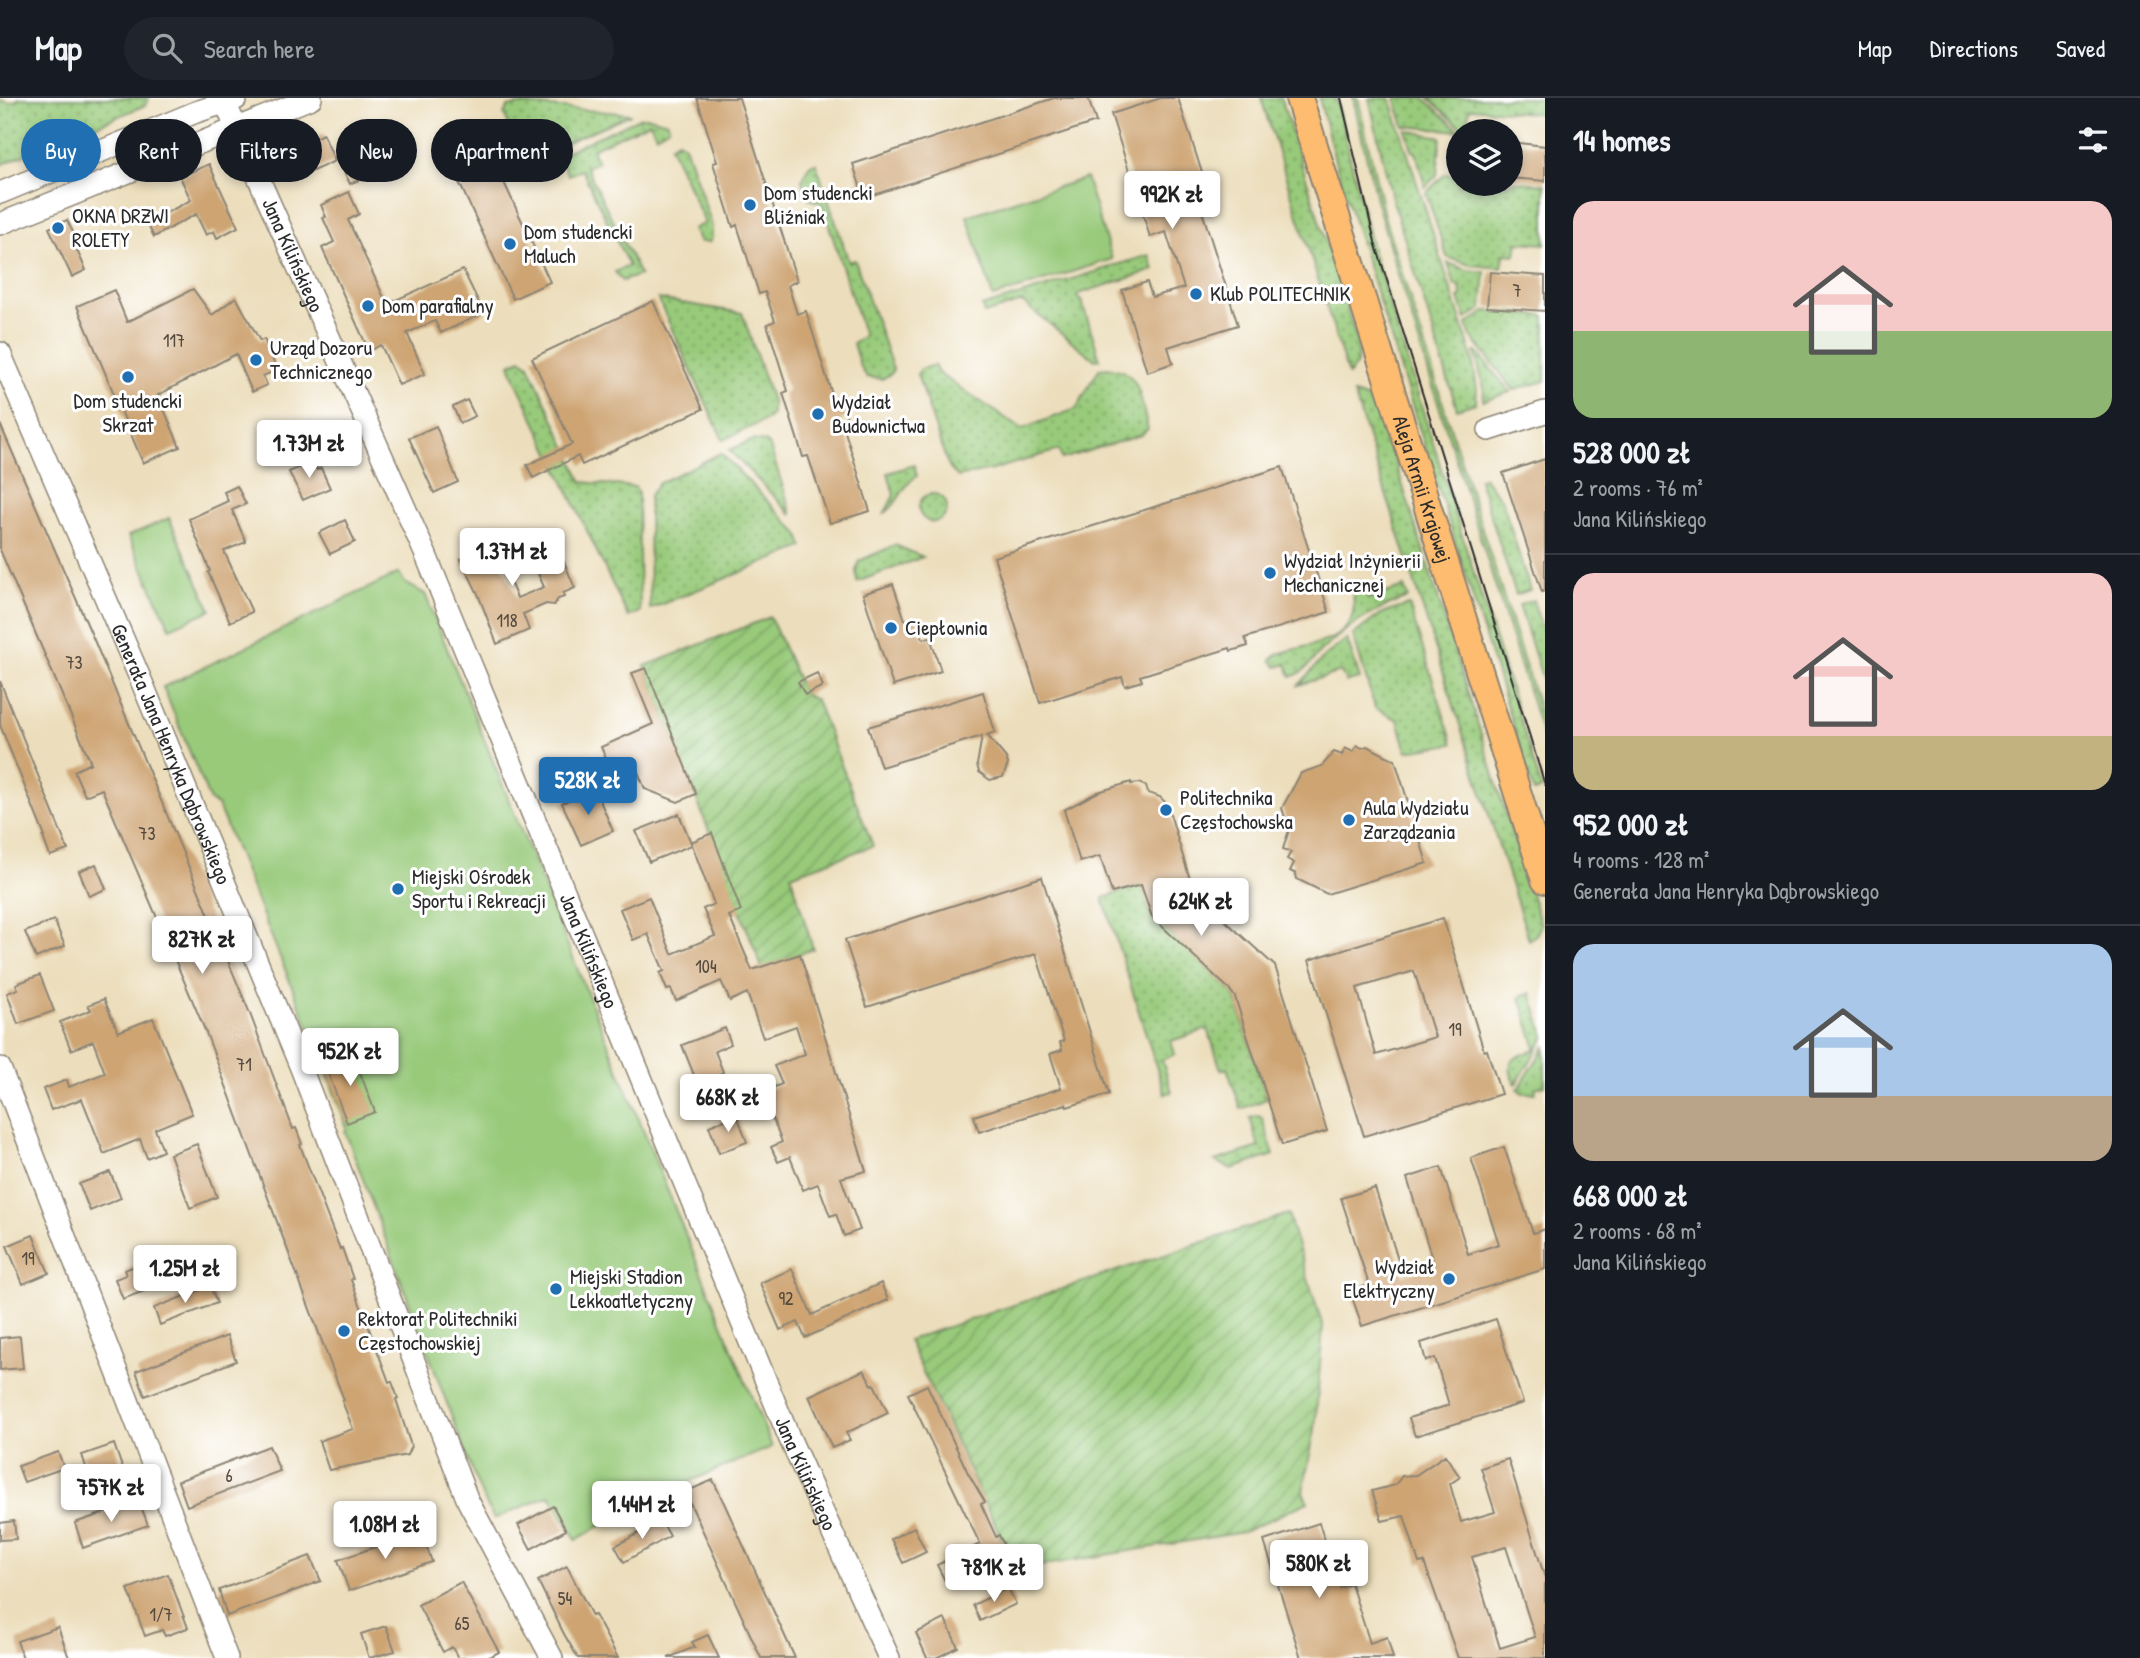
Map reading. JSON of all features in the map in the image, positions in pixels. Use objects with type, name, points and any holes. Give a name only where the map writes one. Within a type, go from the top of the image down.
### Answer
[{"type":"main road","name":"Aleja Armii Krajowej","points":[[1299,98],[1545,880]]},
{"type":"street","points":[[257,119],[311,98]]},
{"type":"street","points":[[0,192],[193,105],[229,99]]},
{"type":"street","name":"Jana Kilińskiego","points":[[229,99],[234,119]]},
{"type":"street","points":[[193,105],[216,123]]},
{"type":"street","points":[[0,224],[216,135]]},
{"type":"street","name":"Jana Kilińskiego","points":[[260,182],[425,553],[789,1437],[889,1658]]},
{"type":"street","name":"Generała Jana Henryka Dąbrowskiego","points":[[0,353],[143,685],[301,1068],[468,1501],[552,1658]]},
{"type":"street","points":[[1489,430],[1545,412]]},
{"type":"street","points":[[0,1068],[227,1658]]},
{"type":"green space","points":[[20,98],[149,98],[146,105],[101,123],[101,119],[21,119],[21,156],[0,165],[0,100],[10,103]]},
{"type":"green space","points":[[1261,98],[1281,98],[1358,344],[1357,364],[1348,375]]},
{"type":"green space","points":[[1319,98],[1336,98],[1372,249],[1542,789],[1534,792],[1336,164]]},
{"type":"green space","points":[[1353,98],[1358,98],[1384,216],[1545,729],[1545,744],[1399,278],[1377,203]]},
{"type":"green space","points":[[1369,98],[1390,98],[1472,356],[1477,389],[1476,403],[1457,409],[1392,198]]},
{"type":"green space","points":[[1395,98],[1424,98],[1447,119],[1446,130],[1404,126]]},
{"type":"green space","points":[[1429,98],[1545,98],[1545,114],[1470,108],[1468,119],[1452,119]]},
{"type":"green space","points":[[527,105],[631,114],[573,139],[573,119],[506,119],[504,114],[508,107]]},
{"type":"green space","points":[[641,117],[668,122],[669,127],[656,135],[650,122],[592,149],[598,162],[586,167],[640,275],[622,281],[615,272],[629,266],[582,170],[573,173],[573,148]]},
{"type":"green space","points":[[1406,130],[1441,137],[1437,175],[1425,187],[1416,152],[1413,152]]},
{"type":"green space","points":[[678,141],[685,145],[712,226],[710,242],[700,242],[693,229],[705,223],[670,146]]},
{"type":"green space","points":[[816,163],[849,262],[855,260],[893,369],[892,373],[882,379],[867,377],[860,366],[853,344],[864,336],[822,203],[808,199],[802,180],[810,165]]},
{"type":"green space","points":[[1445,174],[1446,196],[1523,196],[1523,182],[1545,184],[1545,244],[1518,242],[1516,255],[1504,254],[1502,268],[1470,265],[1447,257],[1426,193]]},
{"type":"green space","points":[[1086,178],[1112,259],[993,297],[967,216]]},
{"type":"green space","points":[[1149,255],[1154,270],[1078,294],[1100,359],[1095,360],[1022,302],[984,314],[982,307]]},
{"type":"green space","points":[[1448,263],[1467,270],[1485,272],[1482,309],[1466,319],[1459,298],[1462,296],[1459,286],[1455,286]]},
{"type":"green space","points":[[658,299],[742,313],[772,401],[772,414],[768,419],[723,440]]},
{"type":"green space","points":[[1487,311],[1545,316],[1545,381],[1514,390],[1471,337],[1467,324]]},
{"type":"green space","points":[[1475,352],[1510,392],[1483,401],[1484,388]]},
{"type":"green space","points":[[521,359],[529,365],[582,482],[635,487],[638,491],[640,612],[628,617],[515,379],[510,364]]},
{"type":"green space","points":[[934,365],[938,373],[1022,429],[1076,409],[1099,369],[1123,371],[1131,377],[1140,394],[1148,429],[1141,435],[1062,459],[1059,450],[958,477],[946,460],[917,374],[921,369]]},
{"type":"green space","points":[[1354,394],[1372,400],[1378,407],[1541,925],[1536,935],[1529,940]]},
{"type":"green space","points":[[753,440],[765,442],[770,447],[792,515],[729,450]]},
{"type":"green space","points":[[721,453],[799,534],[803,547],[650,609],[649,496],[659,483]]},
{"type":"green space","points":[[914,465],[917,476],[885,513],[894,495],[888,473]]},
{"type":"green space","points":[[1483,477],[1502,500],[1530,590],[1516,595],[1479,479]]},
{"type":"green space","points":[[933,494],[943,498],[947,508],[943,518],[933,522],[923,518],[919,508],[923,498]]},
{"type":"green space","points":[[169,518],[211,610],[170,628],[128,536]]},
{"type":"green space","points":[[895,545],[923,557],[857,582],[859,561]]},
{"type":"green space","points":[[399,573],[405,583],[425,594],[772,1447],[647,1499],[576,1540],[550,1495],[494,1519],[479,1489],[345,1131],[347,1128],[323,1062],[218,806],[210,801],[163,687]]},
{"type":"green space","points":[[1357,581],[1364,584],[1368,599],[1404,587],[1408,598],[1374,612],[1352,625],[1296,675],[1291,677],[1287,664],[1277,667],[1271,660],[1278,654],[1322,642],[1344,630],[1351,620],[1354,607],[1352,589]]},
{"type":"green space","points":[[1533,600],[1545,638],[1543,680],[1519,605]]},
{"type":"green space","points":[[1409,605],[1453,744],[1407,751],[1398,720],[1375,708],[1353,635],[1381,614]]},
{"type":"green space","points":[[770,617],[805,695],[816,700],[873,846],[791,875],[813,949],[762,968],[645,666]]},
{"type":"green space","points":[[1347,639],[1360,679],[1346,682],[1341,672],[1299,685],[1324,657]]},
{"type":"green space","points":[[1141,885],[1152,917],[1230,989],[1235,997],[1267,1099],[1241,1109],[1227,1068],[1221,1070],[1208,1029],[1171,1041],[1175,1054],[1162,1060],[1172,1092],[1165,1094],[1103,898]]},
{"type":"green space","points":[[1531,993],[1545,1037],[1516,1084],[1510,1069],[1513,1060],[1536,1049],[1520,997]]},
{"type":"green space","points":[[1545,1047],[1545,1085],[1535,1088],[1536,1093],[1522,1093],[1518,1089]]},
{"type":"green space","points":[[1250,1118],[1262,1118],[1274,1155],[1232,1169],[1215,1161],[1259,1147]]},
{"type":"green space","points":[[1288,1214],[1323,1327],[1315,1429],[1303,1492],[1308,1502],[1243,1532],[1016,1570],[908,1340]]},
{"type":"building","points":[[697,98],[739,98],[797,281],[788,285],[797,314],[806,311],[835,404],[842,402],[847,418],[841,419],[870,511],[830,523],[808,456],[803,457],[783,393],[788,391],[767,324],[775,321],[765,292],[759,294],[737,225],[733,227]]},
{"type":"building","points":[[1054,98],[1088,98],[1096,122],[864,198],[853,164]]},
{"type":"building","points":[[1161,98],[1178,98],[1213,207],[1202,211],[1238,325],[1168,347],[1173,363],[1147,372],[1122,290],[1147,282],[1152,297],[1184,288],[1166,232],[1150,237],[1111,114]]},
{"type":"building","points":[[322,134],[335,161],[322,167]]},
{"type":"building","points":[[1523,143],[1545,146],[1545,181],[1523,179]]},
{"type":"building","points":[[209,164],[238,227],[217,238],[214,231],[206,235],[196,214],[154,237],[147,223],[191,200],[182,182],[202,182],[202,167]]},
{"type":"building","name":"Dom studencki Maluch","points":[[459,182],[504,182],[550,282],[513,299]]},
{"type":"building","points":[[349,192],[359,214],[348,220],[387,304],[463,270],[484,313],[441,333],[435,321],[407,333],[425,374],[399,385],[381,345],[369,351],[322,248],[334,242],[323,218],[326,217],[321,205]]},
{"type":"building","points":[[67,220],[77,240],[73,242],[86,270],[72,277],[49,228]]},
{"type":"building","points":[[1490,272],[1545,276],[1545,311],[1487,307]]},
{"type":"building","points":[[193,289],[212,315],[236,297],[260,341],[264,339],[277,370],[263,376],[267,385],[252,392],[236,354],[158,395],[180,447],[143,463],[77,306],[114,290],[127,322]]},
{"type":"building","points":[[653,301],[703,409],[582,465],[578,456],[533,478],[527,465],[572,444],[532,358]]},
{"type":"building","points":[[467,400],[475,416],[460,423],[453,407]]},
{"type":"building","points":[[0,424],[94,640],[249,1011],[293,1129],[296,1128],[389,1382],[392,1382],[398,1398],[396,1399],[411,1446],[407,1455],[329,1470],[319,1441],[353,1429],[342,1401],[344,1400],[205,1030],[102,789],[85,796],[74,771],[91,763],[0,550]]},
{"type":"building","points":[[436,426],[458,482],[434,493],[409,438]]},
{"type":"building","points":[[1545,459],[1545,591],[1542,592],[1503,473]]},
{"type":"building","points":[[313,461],[317,470],[321,468],[330,488],[303,500],[289,472]]},
{"type":"building","name":"Wydział Inżynierii Mechanicznej","points":[[1282,467],[1329,612],[1245,638],[1248,646],[1231,651],[1230,648],[1140,676],[1142,681],[1125,686],[1122,677],[1040,703],[994,557]]},
{"type":"building","points":[[237,486],[246,504],[232,510],[246,542],[224,551],[252,612],[230,622],[189,519],[228,501],[224,492]]},
{"type":"building","points":[[345,520],[355,542],[330,554],[319,533]]},
{"type":"building","points":[[524,533],[530,547],[500,560],[517,598],[544,587],[538,573],[564,562],[575,588],[563,593],[564,597],[558,599],[554,605],[546,604],[523,614],[529,630],[497,644],[461,559]]},
{"type":"building","name":"Ciepłownia","points":[[893,584],[905,620],[916,617],[923,639],[930,637],[941,671],[893,686],[863,594]]},
{"type":"building","points":[[646,668],[696,794],[678,802],[645,789],[636,767],[614,777],[601,747],[653,724],[632,673]]},
{"type":"building","points":[[817,673],[823,686],[805,695],[798,682]]},
{"type":"building","points":[[0,681],[68,850],[50,856],[45,837],[0,725]]},
{"type":"building","points":[[983,692],[995,732],[987,735],[1008,764],[1003,777],[990,780],[979,772],[977,765],[982,736],[881,767],[868,727]]},
{"type":"building","name":"Aula Wydziału Zarządzania","points":[[1357,745],[1362,748],[1367,746],[1395,760],[1427,863],[1327,894],[1297,879],[1296,874],[1290,871],[1294,863],[1287,859],[1291,852],[1283,849],[1289,830],[1282,808],[1301,773],[1322,766],[1334,752],[1342,755],[1345,748],[1353,752]]},
{"type":"building","points":[[1131,782],[1146,786],[1148,793],[1160,797],[1167,804],[1197,895],[1275,966],[1327,1131],[1282,1145],[1235,997],[1152,917],[1141,885],[1112,893],[1100,856],[1080,862],[1064,810],[1098,792]]},
{"type":"building","points":[[595,789],[613,831],[581,845],[562,803]]},
{"type":"building","points":[[679,814],[692,845],[649,862],[636,831]]},
{"type":"building","points":[[712,833],[741,911],[729,916],[752,970],[800,954],[866,1171],[841,1178],[860,1230],[844,1236],[836,1214],[830,1216],[818,1184],[803,1190],[790,1157],[778,1162],[771,1147],[782,1142],[762,1092],[782,1084],[774,1066],[805,1054],[796,1026],[763,1038],[747,993],[730,1001],[721,981],[676,1001],[671,989],[667,990],[660,973],[664,971],[648,934],[633,940],[620,909],[649,897],[672,954],[715,936],[703,909],[714,904],[691,842]]},
{"type":"building","points":[[96,864],[106,889],[89,896],[79,871]]},
{"type":"building","points":[[1042,877],[1109,1094],[1067,1107],[1066,1104],[979,1132],[974,1116],[1061,1088],[1050,1054],[1062,1050],[1060,1042],[1064,1041],[1036,954],[867,1007],[845,940]]},
{"type":"building","points":[[1443,918],[1484,1051],[1487,1050],[1501,1094],[1364,1136],[1309,960]],"holes":[[[1414,971],[1435,1037],[1376,1055],[1357,988]]]},
{"type":"building","points":[[54,920],[65,946],[36,958],[25,932]]},
{"type":"building","points":[[40,975],[54,1011],[18,1024],[7,993],[18,989],[16,984]]},
{"type":"building","points":[[104,999],[118,1032],[153,1018],[192,1114],[155,1129],[163,1151],[147,1158],[140,1139],[104,1154],[82,1099],[51,1110],[43,1089],[67,1080],[69,1087],[105,1073],[93,1041],[71,1050],[60,1022],[91,1010],[88,1005]]},
{"type":"building","points":[[725,1028],[731,1044],[715,1051],[723,1072],[720,1074],[724,1085],[698,1096],[692,1081],[696,1080],[682,1045]]},
{"type":"building","points":[[353,1054],[375,1112],[347,1123],[325,1065]]},
{"type":"building","points":[[737,1115],[747,1142],[719,1153],[709,1126]]},
{"type":"building","points":[[197,1144],[217,1197],[190,1208],[170,1154]]},
{"type":"building","points":[[1504,1147],[1533,1233],[1545,1229],[1545,1269],[1362,1326],[1350,1291],[1369,1285],[1341,1198],[1375,1188],[1403,1275],[1434,1265],[1407,1178],[1441,1167],[1468,1254],[1499,1244],[1471,1158]]},
{"type":"building","points":[[110,1172],[121,1198],[90,1211],[79,1184]]},
{"type":"building","points":[[33,1235],[49,1273],[23,1284],[7,1246]]},
{"type":"building","points":[[138,1265],[147,1290],[123,1299],[115,1279],[126,1275],[124,1270]]},
{"type":"building","points":[[792,1269],[812,1315],[881,1283],[888,1300],[805,1338],[798,1322],[780,1330],[760,1283]]},
{"type":"building","points":[[210,1286],[217,1303],[160,1325],[154,1308]]},
{"type":"building","points":[[1496,1319],[1523,1403],[1415,1436],[1409,1418],[1449,1405],[1435,1358],[1426,1361],[1421,1343]]},
{"type":"building","points":[[20,1336],[23,1368],[0,1370],[0,1338]]},
{"type":"building","points":[[227,1336],[236,1361],[145,1396],[136,1371]]},
{"type":"building","points":[[864,1370],[888,1413],[846,1433],[850,1440],[832,1448],[809,1396]]},
{"type":"building","points":[[927,1385],[968,1473],[985,1502],[981,1504],[996,1537],[999,1535],[1007,1551],[945,1581],[937,1565],[980,1544],[908,1394]]},
{"type":"building","points":[[114,1444],[124,1473],[92,1485],[82,1455]]},
{"type":"building","points":[[269,1446],[280,1471],[187,1506],[178,1481]]},
{"type":"building","points":[[58,1452],[64,1468],[24,1482],[18,1466]]},
{"type":"building","points":[[1445,1455],[1460,1477],[1450,1484],[1461,1522],[1495,1512],[1481,1468],[1508,1459],[1545,1578],[1545,1658],[1458,1658],[1424,1562],[1419,1563],[1404,1516],[1382,1521],[1372,1491],[1395,1485],[1402,1476],[1416,1475]],"holes":[[[1506,1547],[1535,1637],[1500,1648],[1472,1557]]]},
{"type":"building","points":[[713,1480],[795,1658],[761,1658],[685,1492]]},
{"type":"building","points":[[139,1501],[148,1525],[83,1548],[75,1523]]},
{"type":"building","points":[[553,1506],[566,1530],[531,1549],[518,1525]]},
{"type":"building","points":[[14,1521],[16,1539],[0,1540],[0,1523]]},
{"type":"building","points":[[661,1521],[670,1536],[624,1562],[615,1546]]},
{"type":"building","points":[[1319,1523],[1340,1588],[1351,1584],[1370,1643],[1387,1637],[1393,1658],[1301,1658],[1264,1541]]},
{"type":"building","points":[[914,1527],[926,1552],[903,1563],[891,1539]]},
{"type":"building","points":[[421,1531],[432,1562],[349,1591],[338,1560]]},
{"type":"building","points":[[310,1556],[321,1581],[227,1616],[219,1590]]},
{"type":"building","points":[[567,1566],[592,1616],[595,1615],[618,1658],[578,1658],[564,1634],[538,1581]]},
{"type":"building","points":[[168,1574],[188,1628],[165,1636],[162,1630],[145,1636],[128,1589]]},
{"type":"building","points":[[461,1582],[499,1652],[487,1658],[458,1658],[452,1647],[443,1652],[418,1605]]},
{"type":"building","points":[[1008,1588],[1016,1604],[980,1621],[973,1605]]},
{"type":"building","points":[[945,1619],[958,1647],[936,1658],[927,1658],[916,1633]]},
{"type":"building","points":[[386,1626],[395,1651],[369,1658],[361,1634]]},
{"type":"building","points":[[58,1627],[69,1658],[23,1658],[17,1641]]},
{"type":"building","points":[[708,1635],[719,1658],[668,1658],[695,1647],[692,1642]]},
{"type":"tram line","points":[[1341,98],[1375,242],[1545,785]]},
{"type":"place","name":"Dom studencki Bliźniak","points":[[750,205]]},
{"type":"place","name":"OKNA DRZWI ROLETY","points":[[58,228]]},
{"type":"place","name":"Dom studencki Maluch","points":[[510,244]]},
{"type":"place","name":"Klub POLITECHNIK","points":[[1196,294]]},
{"type":"place","name":"Dom parafialny","points":[[368,306]]},
{"type":"place","name":"Urząd Dozoru Technicznego","points":[[256,360]]},
{"type":"place","name":"Dom studencki Skrzat","points":[[128,377]]},
{"type":"place","name":"Wydział Budownictwa","points":[[818,414]]},
{"type":"place","name":"Wydział Inżynierii Mechanicznej","points":[[1270,573]]},
{"type":"place","name":"Ciepłownia","points":[[891,628]]},
{"type":"place","name":"Politechnika Częstochowska","points":[[1166,810]]},
{"type":"place","name":"Aula Wydziału Zarządzania","points":[[1349,820]]},
{"type":"place","name":"Miejski Ośrodek Sportu i Rekreacji","points":[[398,889]]},
{"type":"place","name":"Wydział Elektryczny","points":[[1449,1279]]},
{"type":"place","name":"Miejski Stadion Lekkoatletyczny","points":[[556,1289]]},
{"type":"place","name":"Rektorat Politechniki Częstochowskiej","points":[[344,1331]]}]
